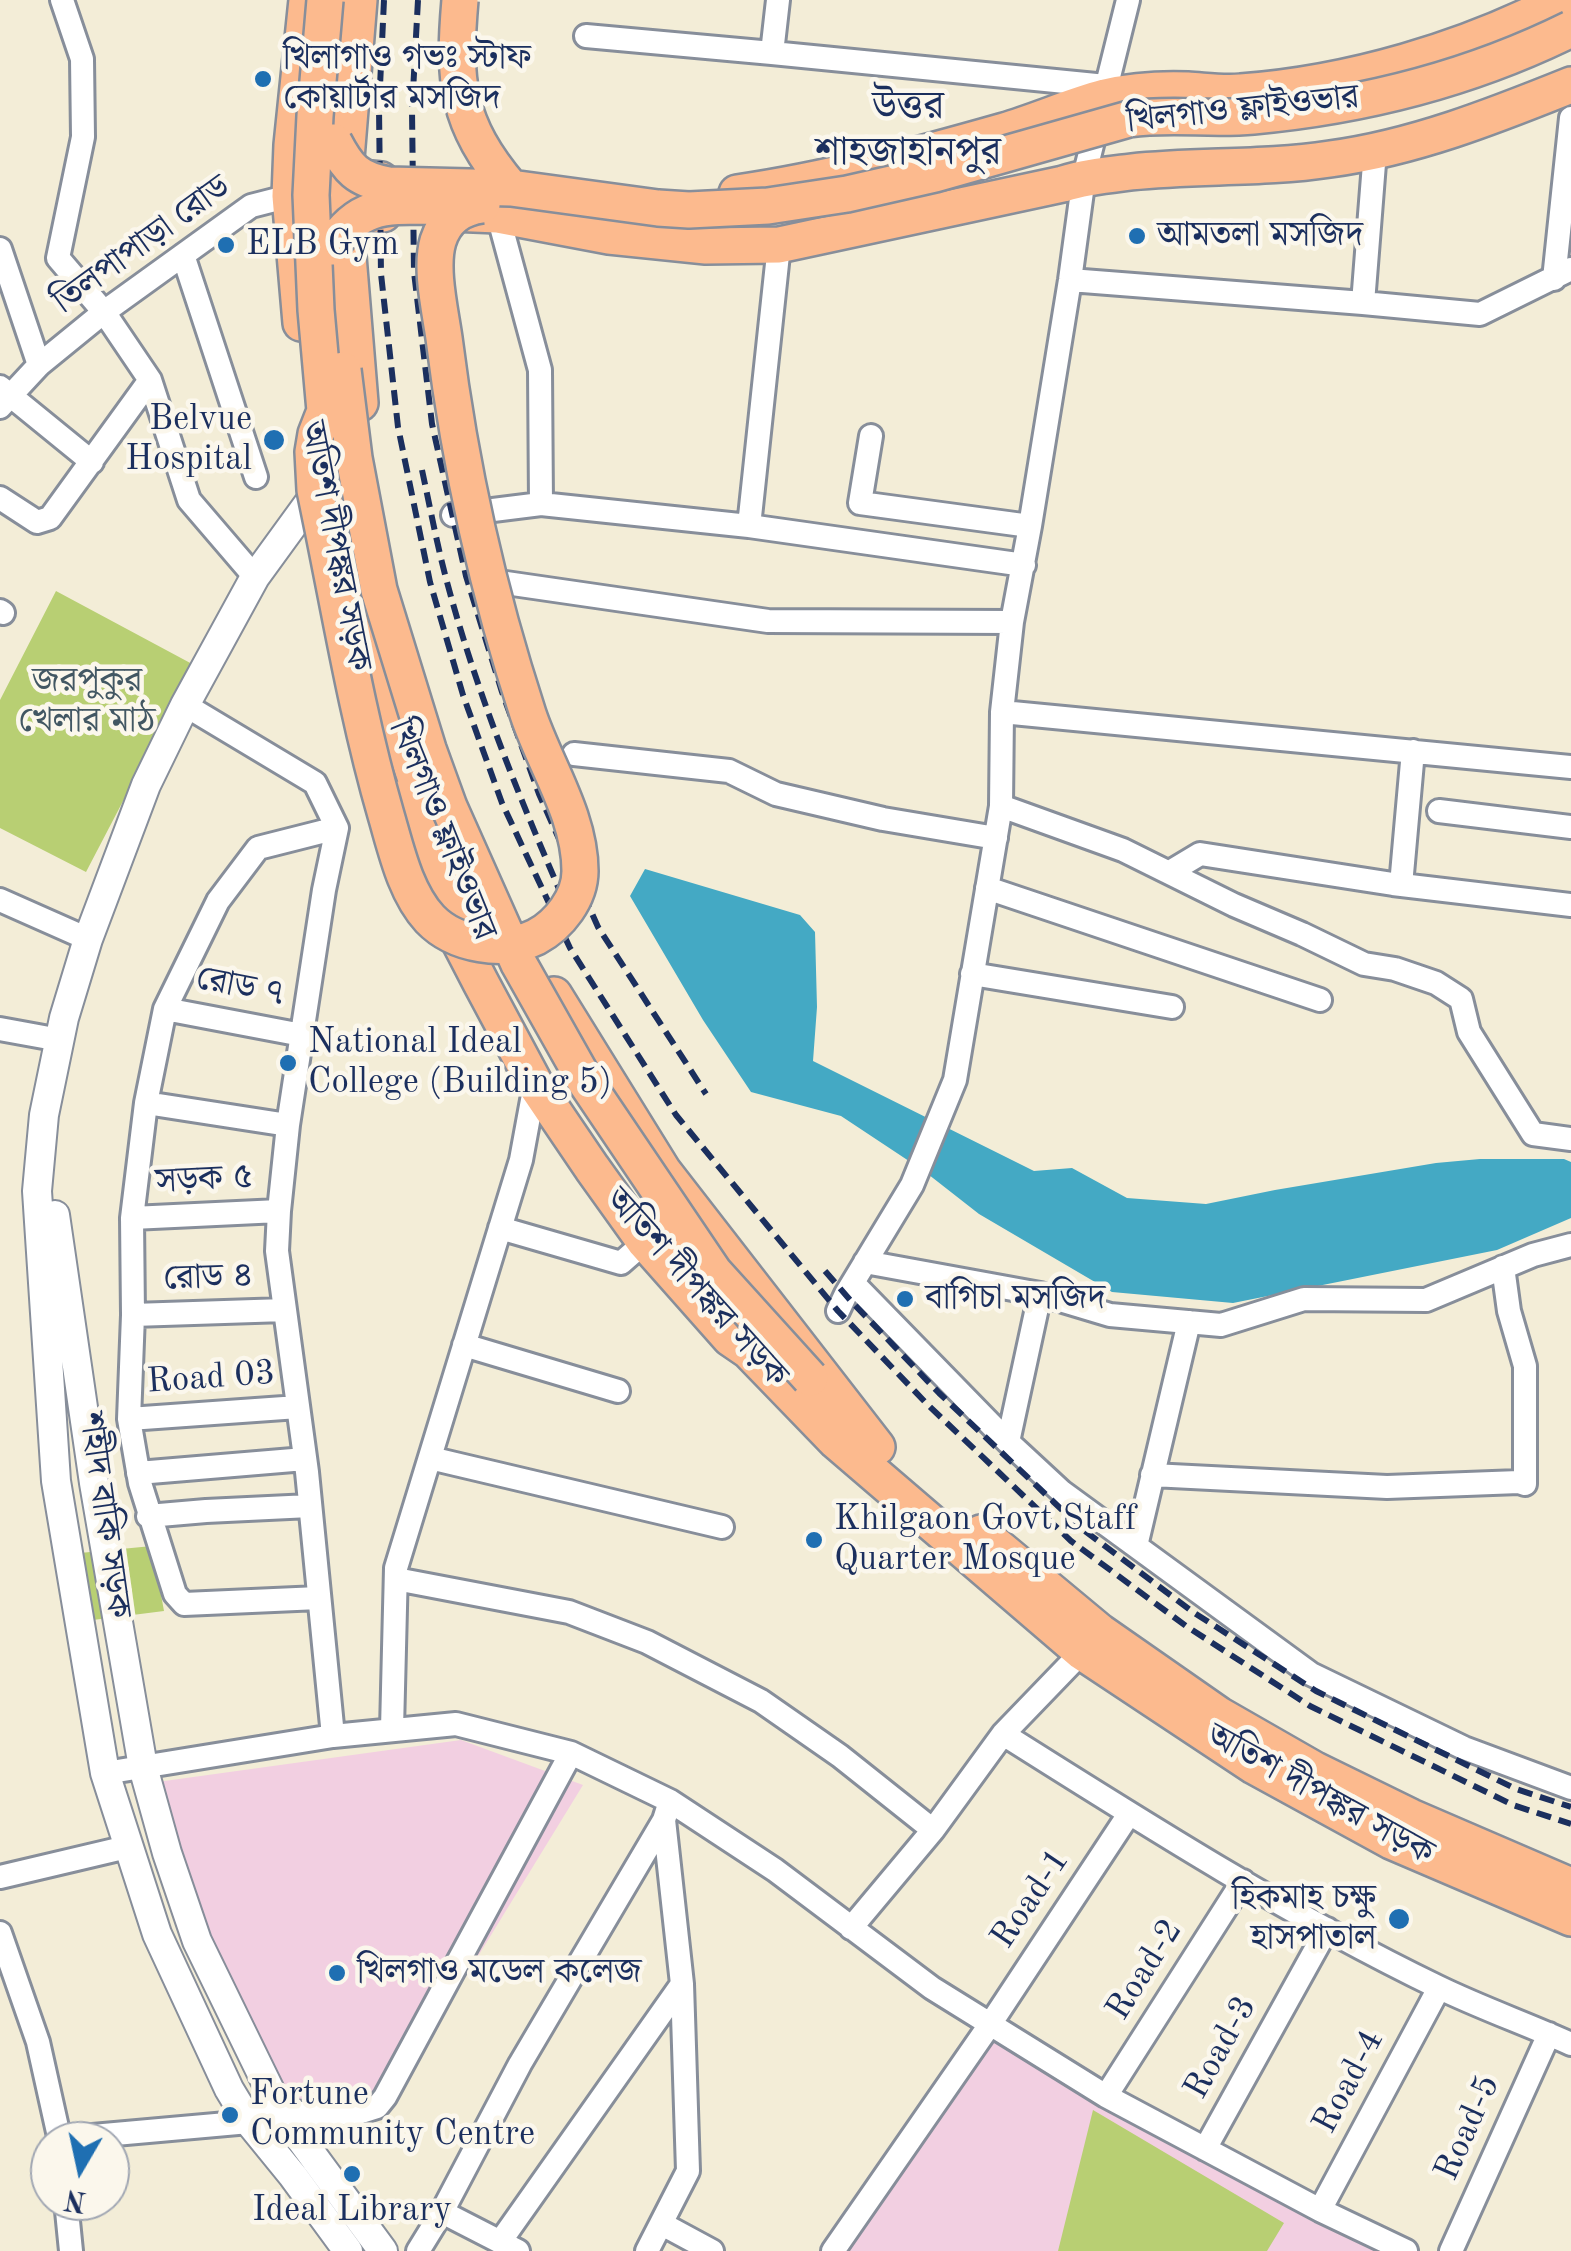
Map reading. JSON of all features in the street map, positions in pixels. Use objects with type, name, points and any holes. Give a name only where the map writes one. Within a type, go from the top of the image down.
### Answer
[{"type":"main road","name":"অতিশ দীপঙ্কর সড়ক","points":[[307,0],[290,196],[309,417],[320,496],[359,675],[402,821],[438,900],[535,1084],[645,1242],[730,1338],[749,1352],[836,1441],[1254,1766],[1391,1841],[1571,1918]]},
{"type":"main road","name":"খিলগাও ফ্লাইওভার","points":[[325,0],[312,195],[325,411],[342,514],[403,740],[458,886],[527,1022],[595,1136],[749,1352]]},
{"type":"main road","name":"খিলগাও ফ্লাইওভার","points":[[345,0],[338,73],[339,159],[332,248],[352,440],[379,590],[428,748],[449,807],[519,964],[585,1081],[714,1272],[810,1378]]},
{"type":"main road","points":[[359,0],[339,159],[364,435],[392,581],[453,781],[536,961],[663,1171],[877,1447]]},
{"type":"main road","points":[[460,0],[456,50],[459,91],[474,134],[497,171],[497,203]]},
{"type":"main road","points":[[339,159],[413,182],[533,186],[646,197],[718,196],[844,172],[1003,131],[1105,92],[1237,93],[1296,86],[1406,61],[1459,44],[1561,0]]},
{"type":"main road","name":"খিলগাও ফ্লাইওভার","points":[[332,248],[349,224],[372,210],[407,206],[497,203],[688,210],[807,201],[935,174],[1129,119],[1249,116],[1374,98],[1418,88],[1571,28]]},
{"type":"main road","name":"খিলগাও ফ্লাইওভার","points":[[339,159],[369,182],[670,232],[718,231],[839,216],[1138,136],[1251,137],[1349,124],[1478,88],[1571,50]]},
{"type":"main road","points":[[339,159],[290,196],[307,206],[344,214],[497,203],[609,236],[706,246],[779,244],[1084,178],[1176,167],[1328,160],[1375,152],[1498,114],[1571,85]]},
{"type":"main road","points":[[325,411],[313,452],[315,490],[371,765],[403,870],[421,906],[446,931],[489,945],[532,939],[552,926],[576,894],[580,882],[579,853],[570,816],[542,753],[505,640],[477,531],[454,420],[437,287],[436,250],[440,234],[452,217],[465,208],[497,203]]},
{"type":"main road","name":"অতিশ দীপঙ্কর সড়ক","points":[[810,1378],[877,1447],[1091,1642],[1314,1770],[1571,1886]]},
{"type":"street","points":[[62,0],[82,58],[83,137],[58,258],[104,312],[150,380],[190,500],[255,577]]},
{"type":"street","points":[[772,54],[778,0]]},
{"type":"street","points":[[838,1311],[912,1185],[955,1080],[1001,806],[1002,712],[1012,622],[1084,178],[1128,0]]},
{"type":"street","points":[[586,36],[1105,92]]},
{"type":"street","points":[[1070,280],[1480,314],[1562,274],[1571,118]]},
{"type":"street","points":[[1362,303],[1375,152]]},
{"type":"street","name":"তিলপাপাড়া রোড","points":[[3,397],[104,312],[251,206],[290,196]]},
{"type":"street","points":[[497,203],[540,370],[541,504]]},
{"type":"street","points":[[748,526],[779,244]]},
{"type":"street","points":[[0,249],[39,365]]},
{"type":"street","points":[[183,255],[256,476]]},
{"type":"street","points":[[0,498],[38,522],[50,518],[150,380]]},
{"type":"street","points":[[3,397],[92,462]]},
{"type":"street","points":[[871,436],[860,503],[1030,526]]},
{"type":"street","name":"শহীদ বাকি সড়ক","points":[[320,496],[255,577],[192,710],[102,944],[73,1046],[58,1119],[51,1191],[94,1482],[143,1766],[161,1833],[197,1940],[280,2111],[383,2251]]},
{"type":"street","name":"শহীদ বাকি সড়ক","points":[[320,496],[146,785],[88,939],[64,1018],[44,1115],[37,1191],[56,1481],[105,1773],[157,1934],[229,2089],[249,2122],[348,2251]]},
{"type":"street","points":[[453,516],[541,504],[748,526],[1024,564]]},
{"type":"street","points":[[506,583],[768,620],[1012,622]]},
{"type":"street","points":[[192,710],[315,784],[337,828],[288,1125],[277,1252],[305,1459],[333,1736]]},
{"type":"street","points":[[1002,712],[1571,767]]},
{"type":"street","points":[[1402,886],[1414,752]]},
{"type":"street","points":[[574,754],[728,771],[776,794],[884,819],[996,838]]},
{"type":"street","points":[[1001,806],[1123,850],[1364,964],[1395,969],[1436,983],[1461,999],[1469,1032],[1533,1134],[1571,1139]]},
{"type":"street","points":[[1439,811],[1571,827]]},
{"type":"street","points":[[319,1598],[184,1604],[175,1594],[148,1516],[129,1418],[132,1218],[146,1103],[165,1008],[218,901],[258,848],[337,828]]},
{"type":"street","points":[[1170,872],[1200,854],[1402,886],[1571,904]]},
{"type":"street","points":[[988,888],[1320,1000]]},
{"type":"street","points":[[0,900],[88,939]]},
{"type":"street","points":[[972,974],[1172,1007]]},
{"type":"street","name":"রোড ৭","points":[[165,1008],[302,1034]]},
{"type":"street","points":[[0,1029],[60,1040]]},
{"type":"street","points":[[392,1729],[396,1568],[522,1160],[535,1084]]},
{"type":"street","points":[[146,1103],[288,1125]]},
{"type":"street","name":"সড়ক ৫","points":[[132,1218],[279,1212]]},
{"type":"street","points":[[500,1228],[621,1263],[645,1242]]},
{"type":"street","points":[[859,1272],[1040,1294],[1110,1315],[1222,1325],[1304,1299],[1426,1300],[1533,1255],[1571,1245]]},
{"type":"street","points":[[1152,1475],[1388,1487],[1525,1484],[1525,1366],[1509,1311],[1504,1268]]},
{"type":"street","points":[[859,1272],[1008,1442],[1062,1492],[1311,1674],[1464,1748],[1571,1788]]},
{"type":"street","points":[[1008,1442],[1040,1294]]},
{"type":"street","name":"রোড ৪","points":[[133,1315],[285,1310]]},
{"type":"street","points":[[1136,1546],[1188,1322]]},
{"type":"street","points":[[464,1346],[618,1391]]},
{"type":"street","name":"Road 03","points":[[129,1418],[298,1406]]},
{"type":"street","points":[[430,1458],[722,1527]]},
{"type":"street","points":[[138,1473],[305,1459]]},
{"type":"street","points":[[148,1516],[310,1506]]},
{"type":"street","points":[[396,1579],[569,1612],[648,1642],[760,1702],[840,1756],[933,1830]]},
{"type":"street","points":[[851,1928],[933,1830],[1003,1734],[1091,1642]]},
{"type":"street","points":[[105,1773],[333,1736],[456,1724],[571,1753],[776,1870],[932,1988],[1106,2096],[1320,2210],[1406,2251]]},
{"type":"street","points":[[1003,1734],[1129,1814],[1327,1929],[1439,1988],[1560,2039]]},
{"type":"street","points":[[130,2133],[249,2122],[280,2111],[358,2113],[377,2107],[571,1753]]},
{"type":"street","points":[[647,2251],[688,2171],[682,1984],[666,1810]]},
{"type":"street","points":[[418,2251],[666,1810]]},
{"type":"street","name":"Road-1","points":[[832,2251],[1129,1814]]},
{"type":"street","points":[[0,1877],[127,1847]]},
{"type":"street","name":"Road-2","points":[[1106,2096],[1243,1881]]},
{"type":"street","name":"Road-3","points":[[1205,2149],[1327,1929]]},
{"type":"street","points":[[0,1933],[38,2042],[56,2121]]},
{"type":"street","points":[[442,2212],[509,2246],[682,1984]]},
{"type":"street","name":"Road-4","points":[[1320,2210],[1439,1988]]},
{"type":"street","name":"Road-5","points":[[1452,2251],[1560,2039]]},
{"type":"street","points":[[68,2221],[71,2251]]},
{"type":"street","points":[[662,2224],[712,2251]]},
{"type":"shaded area","name":"খিলগাও মডেল কলেজ","points":[[461,1740],[583,1785],[385,2108],[285,2109],[233,2030],[150,1783]]},
{"type":"shaded area","points":[[991,2023],[1293,2208],[1386,2251],[835,2251]]},
{"type":"green space","name":"জরপুকুর খেলার মাঠ","points":[[56,591],[194,665],[86,872],[0,828],[0,700]]},
{"type":"green space","points":[[152,1546],[164,1611],[93,1620],[80,1553]]},
{"type":"green space","points":[[1093,2110],[1284,2223],[1267,2251],[1058,2251]]},
{"type":"water","points":[[645,869],[800,915],[815,932],[817,1007],[813,1061],[1034,1171],[1072,1168],[1127,1198],[1206,1204],[1436,1163],[1564,1159],[1571,1162],[1571,1218],[1497,1250],[1233,1303],[1112,1292],[979,1214],[924,1171],[841,1116],[751,1092],[703,1020],[630,896]]},
{"type":"railway","points":[[384,0],[379,108],[381,274],[398,427],[430,582],[463,695],[502,803],[570,948],[676,1115],[838,1311],[928,1405],[1071,1541],[1186,1626],[1310,1706],[1513,1805],[1571,1824]]},
{"type":"railway","points":[[418,0],[412,110],[414,272],[432,424],[466,576],[539,794],[598,927],[706,1094]]},
{"type":"railway","points":[[422,470],[443,568],[473,668],[572,919]]},
{"type":"railway","points":[[825,1271],[939,1393],[1081,1528],[1193,1612],[1316,1691],[1516,1789],[1571,1807]]},
{"type":"place","name":"খিলাগাও গভঃ স্টাফ কোয়ার্টার মসজিদ","points":[[263,79]]},
{"type":"place","name":"আমতলা মসজিদ","points":[[1137,236]]},
{"type":"place","name":"ELB Gym","points":[[226,245]]},
{"type":"place","name":"Belvue Hospital","points":[[274,440]]},
{"type":"place","name":"National Ideal College (Building 5)","points":[[288,1063]]},
{"type":"place","name":"বাগিচা মসজিদ","points":[[905,1299]]},
{"type":"place","name":"Khilgaon Govt Staff Quarter Mosque","points":[[814,1540]]},
{"type":"place","name":"হিকমাহ চক্ষু হাসপাতাল","points":[[1399,1919]]},
{"type":"place","name":"খিলগাও মডেল কলেজ","points":[[337,1973]]},
{"type":"place","name":"Fortune Community Centre","points":[[230,2115]]},
{"type":"place","name":"Ideal Library","points":[[352,2174]]},
{"type":"district","name":"উত্তর শাহজাহানপুর","points":[[908,131]]}]
